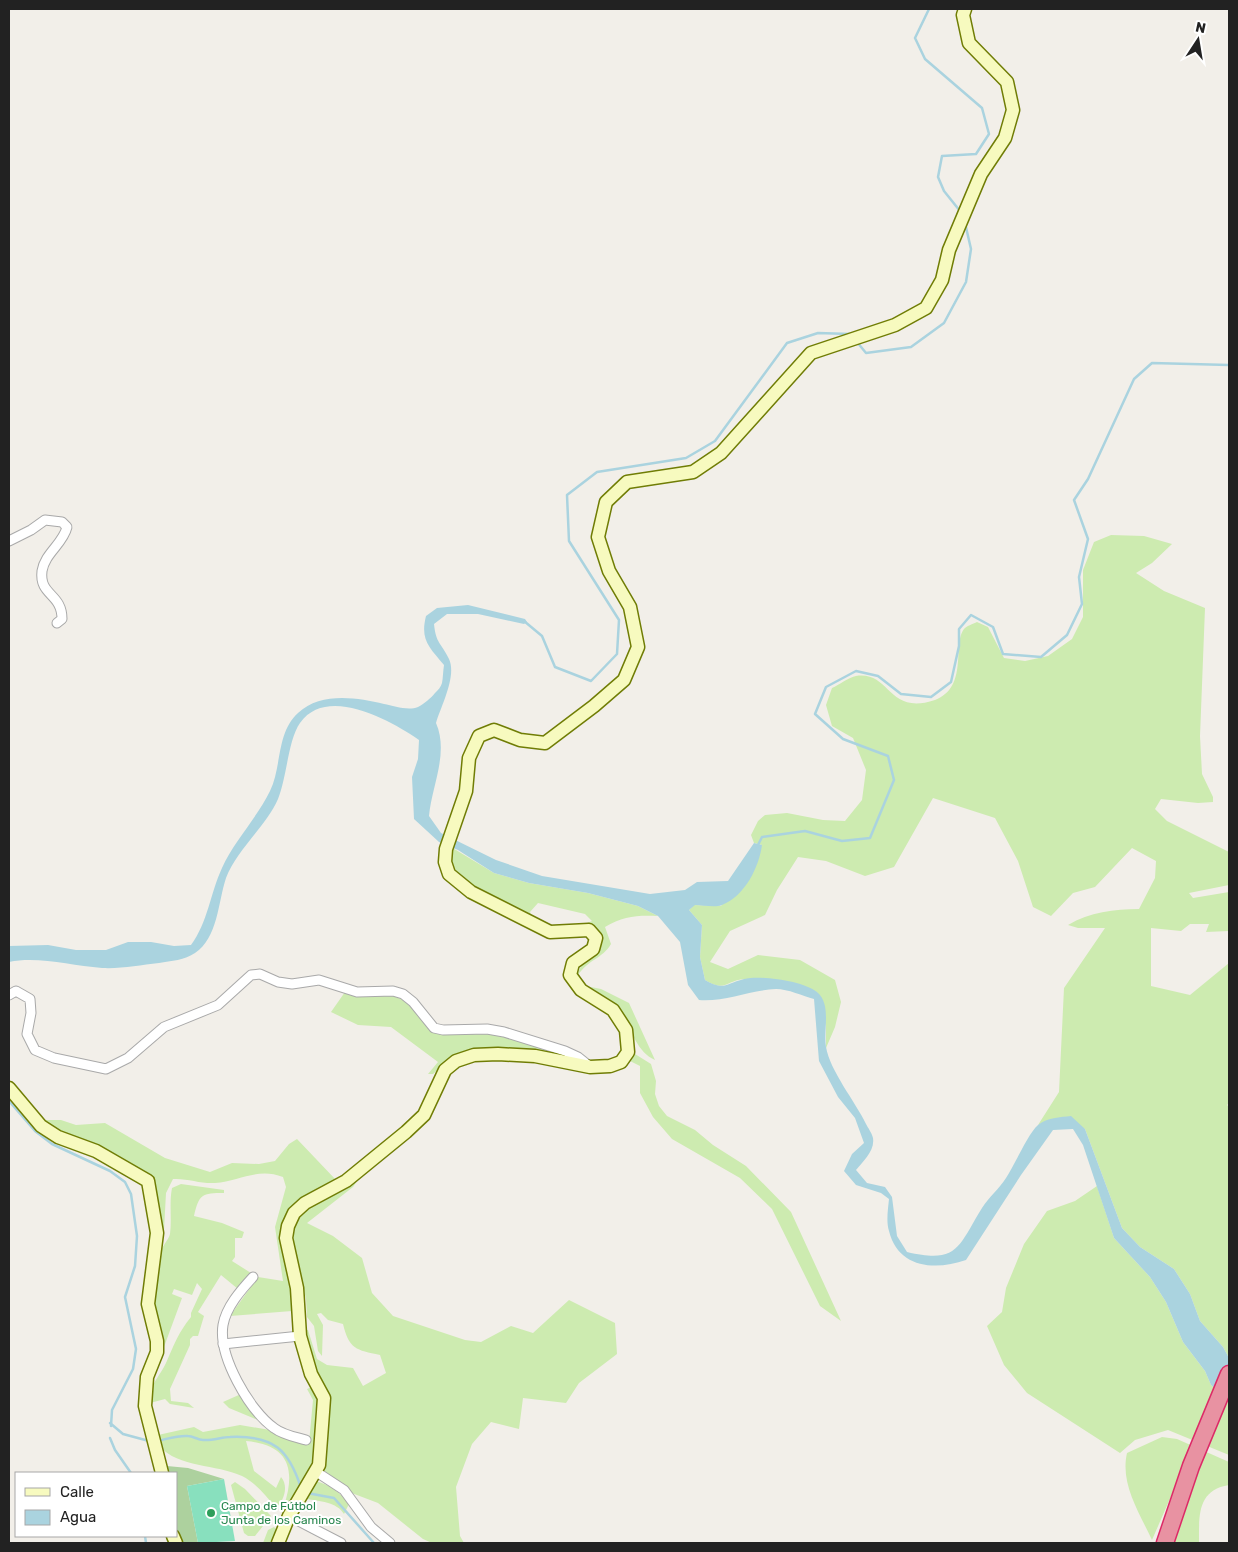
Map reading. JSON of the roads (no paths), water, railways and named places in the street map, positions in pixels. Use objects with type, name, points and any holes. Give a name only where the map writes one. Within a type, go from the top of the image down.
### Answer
[{"type":"highway","points":[[1165,1543],[1191,1466],[1229,1374]]},
{"type":"main road","points":[[278,1543],[289,1516],[317,1471],[321,1448],[324,1398],[311,1374],[300,1336],[297,1288],[286,1238],[288,1226],[294,1213],[305,1203],[346,1181],[406,1132],[424,1115],[445,1070],[456,1061],[474,1055],[498,1054],[535,1056],[590,1067],[610,1066],[621,1062],[628,1052],[626,1030],[612,1010],[581,990],[570,975],[573,963],[593,949],[596,938],[588,930],[550,932],[471,892],[450,874],[444,862],[446,849],[466,791],[469,758],[479,736],[494,730],[520,740],[545,743],[594,706],[624,680],[638,647],[630,607],[609,571],[598,537],[606,502],[627,482],[692,472],[721,453],[811,354],[895,325],[926,308],[942,280],[949,250],[981,174],[1005,138],[1013,110],[1008,82],[968,43],[963,15],[965,9]]},
{"type":"main road","points":[[9,1088],[41,1126],[58,1137],[96,1151],[148,1181],[157,1233],[148,1304],[157,1341],[157,1352],[147,1377],[145,1406],[162,1467]]},
{"type":"street","points":[[9,541],[32,530],[45,520],[62,522],[67,527],[65,536],[45,561],[42,572],[44,585],[62,607],[62,619],[57,623]]},
{"type":"street","points":[[9,995],[16,992],[30,999],[31,1013],[27,1034],[35,1050],[54,1058],[106,1069],[128,1058],[164,1027],[218,1005],[251,975],[260,974],[278,982],[292,984],[319,980],[358,992],[393,991],[403,994],[413,1002],[434,1028],[443,1030],[487,1029],[504,1032],[565,1051],[578,1057],[590,1067]]},
{"type":"street","points":[[253,1277],[228,1312],[223,1328],[223,1344],[226,1356],[241,1386],[256,1409],[273,1428],[282,1433],[306,1440]]},
{"type":"street","points":[[223,1344],[300,1336]]},
{"type":"street","points":[[317,1471],[344,1490],[371,1527],[390,1543]]},
{"type":"street","points":[[289,1516],[342,1543]]},
{"type":"water","points":[[468,605],[525,619],[527,622],[524,624],[478,614],[447,614],[434,624],[438,639],[451,666],[450,682],[436,723],[440,734],[441,746],[429,816],[441,833],[496,860],[542,876],[650,894],[685,890],[697,882],[728,881],[754,843],[762,845],[758,862],[750,880],[738,895],[719,906],[695,905],[689,910],[702,925],[700,957],[705,980],[721,986],[751,978],[782,980],[811,988],[822,997],[826,1010],[825,1041],[828,1056],[873,1138],[870,1151],[856,1170],[867,1183],[885,1187],[892,1197],[897,1236],[907,1252],[937,1256],[947,1254],[955,1249],[985,1204],[1006,1178],[1025,1143],[1038,1125],[1054,1118],[1071,1116],[1085,1129],[1122,1228],[1140,1247],[1174,1269],[1190,1294],[1200,1321],[1223,1347],[1229,1358],[1229,1400],[1211,1385],[1205,1371],[1183,1342],[1166,1302],[1150,1277],[1114,1238],[1083,1145],[1073,1129],[1053,1130],[1021,1175],[966,1260],[942,1265],[930,1265],[919,1264],[909,1259],[900,1253],[889,1231],[887,1220],[889,1199],[881,1193],[856,1185],[844,1171],[852,1154],[864,1143],[855,1118],[838,1097],[819,1061],[814,999],[790,991],[776,989],[718,999],[699,1000],[688,985],[680,942],[658,916],[638,906],[588,893],[529,883],[494,873],[458,850],[439,842],[414,819],[412,777],[418,759],[419,740],[376,716],[342,706],[326,707],[312,712],[300,723],[290,749],[278,799],[267,819],[231,868],[223,887],[213,929],[203,946],[195,953],[173,961],[116,968],[32,960],[9,962],[9,946],[48,945],[76,950],[106,950],[128,942],[151,942],[174,946],[191,945],[201,927],[227,858],[259,811],[270,791],[274,782],[286,730],[291,721],[307,706],[327,699],[350,698],[405,708],[414,708],[423,704],[441,686],[444,665],[427,643],[424,631],[426,616],[437,608]]},
{"type":"waterway","points":[[929,9],[915,38],[925,59],[982,108],[989,134],[976,154],[942,156],[938,177],[944,191],[960,211]]},
{"type":"waterway","points":[[857,342],[866,353],[911,347],[944,323],[966,282],[971,249],[965,223]]},
{"type":"waterway","points":[[524,621],[542,636],[555,667],[591,681],[617,654],[619,620],[569,541],[567,495],[597,472],[686,458],[715,441],[787,343],[818,333],[850,334]]},
{"type":"waterway","points":[[757,847],[762,837],[805,831],[842,841],[870,838],[894,780],[888,756],[843,739],[815,714],[826,687],[856,671],[878,676],[901,694],[931,697],[951,682],[959,646],[959,629],[971,615],[993,627],[1003,654],[1041,657],[1067,635],[1082,604],[1079,577],[1088,539],[1074,500],[1088,479],[1134,379],[1152,363],[1229,365]]},
{"type":"waterway","points":[[9,1101],[35,1131],[52,1144],[110,1171],[125,1182],[131,1194],[137,1236],[135,1266],[125,1297],[136,1349],[133,1369],[112,1410],[111,1426]]},
{"type":"waterway","points":[[110,1423],[123,1434],[149,1441]]},
{"type":"waterway","points":[[157,1441],[190,1436],[201,1440],[245,1437],[269,1442],[285,1455],[301,1488]]},
{"type":"waterway","points":[[110,1438],[115,1450],[130,1472]]},
{"type":"waterway","points":[[307,1493],[334,1498],[374,1543]]},
{"type":"waterway","points":[[145,1537],[146,1543]]},
{"type":"place","name":"Campo de Fútbol Junta de los Caminos","points":[[211,1513]]}]
